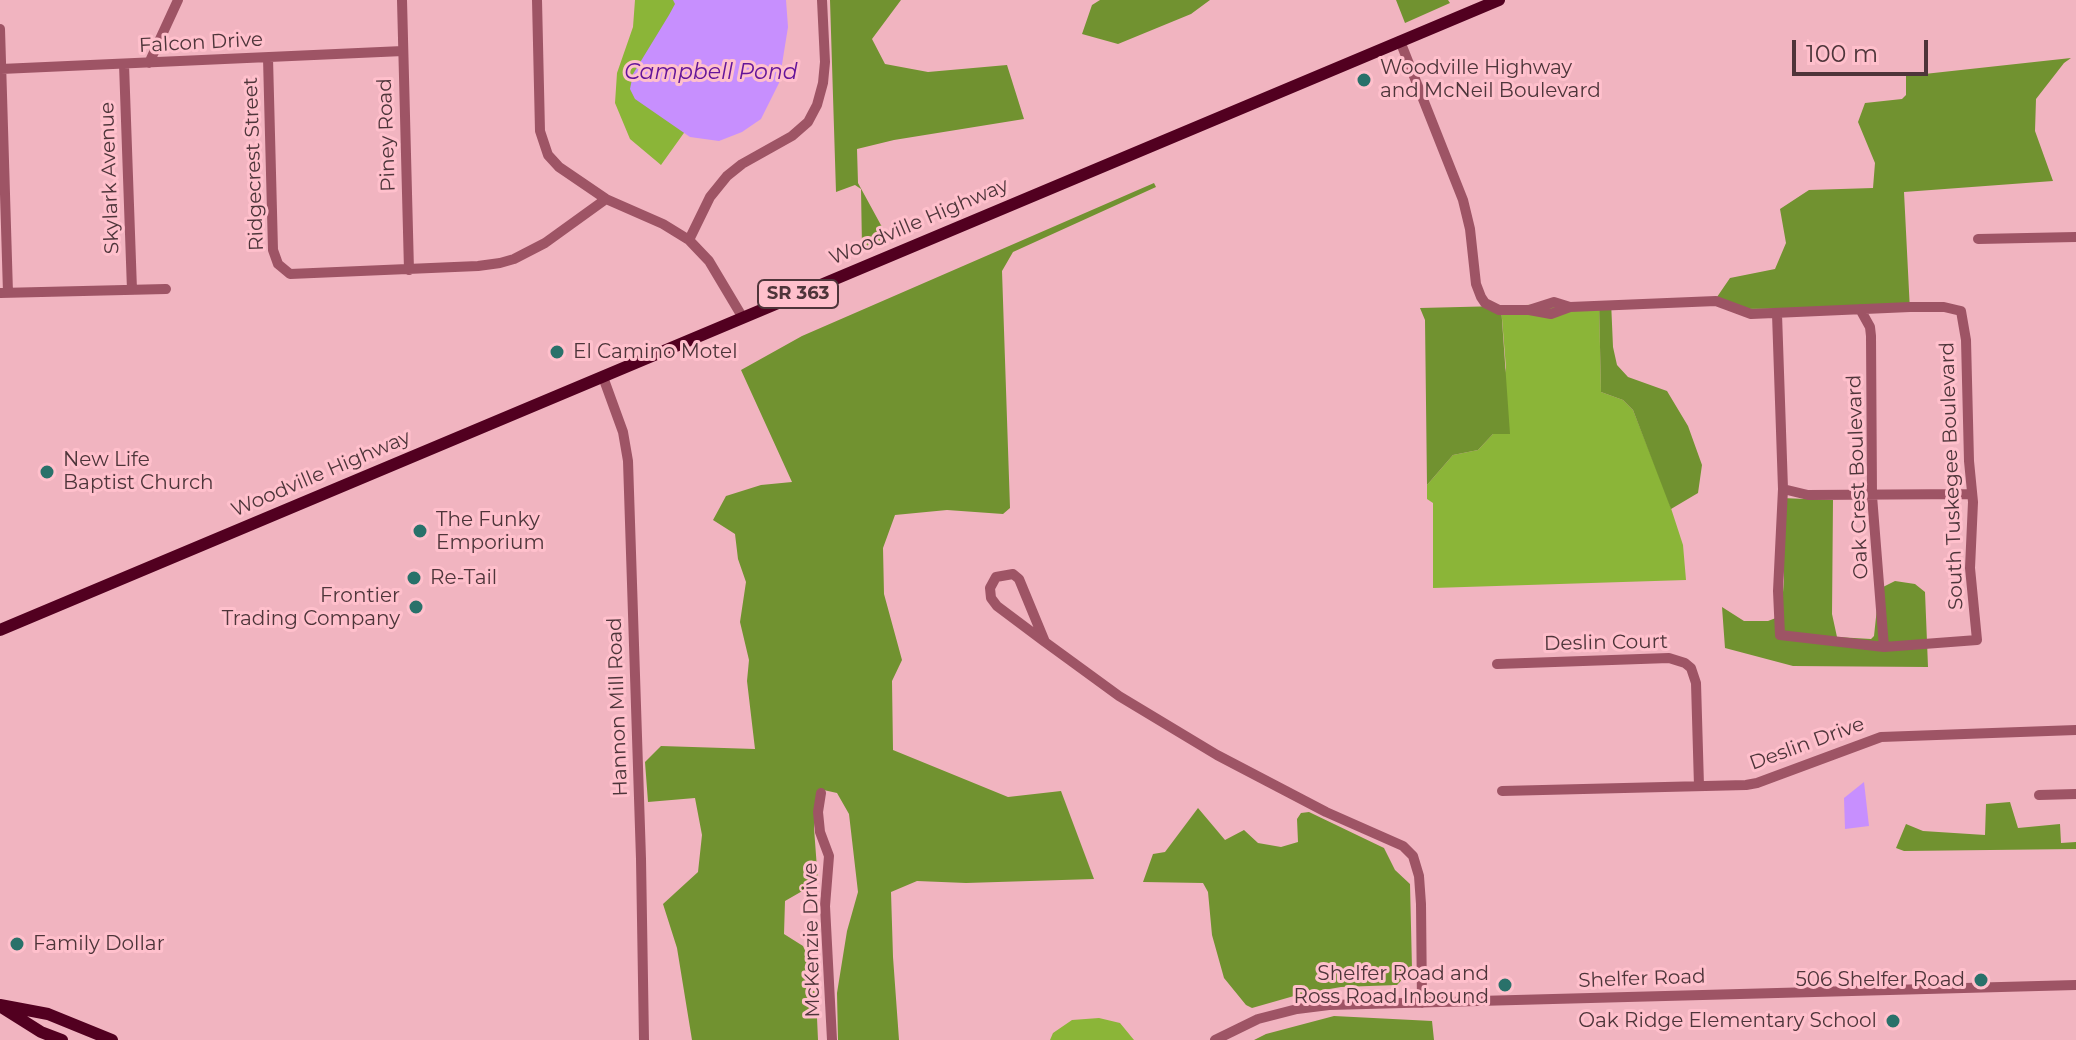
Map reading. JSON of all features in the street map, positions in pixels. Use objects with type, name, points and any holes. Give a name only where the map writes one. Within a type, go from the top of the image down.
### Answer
[{"type":"main road","name":"Woodville Highway","points":[[0,630],[1499,0]]},
{"type":"main road","points":[[0,1006],[41,1032],[62,1040]]},
{"type":"main road","points":[[0,1006],[48,1014],[112,1040]]},
{"type":"street","points":[[149,63],[178,0]]},
{"type":"street","name":"Piney Road","points":[[402,0],[409,270]]},
{"type":"street","points":[[537,0],[540,131],[544,148],[559,167],[606,199],[654,219],[689,240],[709,261],[743,318]]},
{"type":"street","points":[[689,240],[710,197],[727,176],[792,136],[808,122],[823,83],[822,0]]},
{"type":"street","points":[[0,29],[4,293],[166,289]]},
{"type":"street","points":[[1400,41],[1463,200],[1475,259],[1476,284],[1481,297],[1492,308],[1551,314],[1570,307],[1716,301],[1751,314],[1860,309]]},
{"type":"street","name":"Falcon Drive","points":[[1,69],[403,51]]},
{"type":"street","name":"Ridgecrest Street","points":[[268,58],[275,260],[290,274],[409,270]]},
{"type":"street","name":"Skylark Avenue","points":[[124,64],[132,290]]},
{"type":"street","points":[[409,270],[478,266],[514,259],[545,243],[606,199]]},
{"type":"street","points":[[1978,239],[2076,237]]},
{"type":"street","name":"South Tuskegee Boulevard","points":[[1860,309],[1944,307],[1961,311],[1966,340],[1972,494],[1970,568],[1977,640],[1884,647]]},
{"type":"street","name":"Oak Crest Boulevard","points":[[1860,309],[1870,327],[1871,336],[1872,496],[1884,647]]},
{"type":"street","points":[[1777,314],[1783,489],[1778,591],[1780,635],[1884,647]]},
{"type":"street","name":"Hannon Mill Road","points":[[603,377],[623,432],[628,461],[644,1040]]},
{"type":"street","points":[[1783,489],[1808,495],[1972,494]]},
{"type":"street","points":[[1045,642],[1019,579],[1013,574],[996,577],[990,588],[991,598],[997,606],[1045,642],[1119,696],[1217,755],[1326,812],[1403,846],[1413,856],[1419,876],[1422,1003]]},
{"type":"street","name":"Deslin Court","points":[[1497,664],[1669,658],[1685,663],[1691,668],[1696,683],[1699,786]]},
{"type":"street","name":"Deslin Drive","points":[[1502,791],[1757,783],[1881,737],[2076,730]]},
{"type":"street","name":"McKenzie Drive","points":[[821,793],[818,812],[820,832],[829,856],[825,906],[832,1040]]},
{"type":"street","points":[[2039,795],[2076,794]]},
{"type":"street","name":"Shelfer Road","points":[[1215,1040],[1258,1019],[1329,1005],[2076,985]]},
{"type":"green space","name":"Campbell Pond","points":[[635,0],[779,0],[661,165],[630,139],[615,103],[617,73],[633,27]]},
{"type":"green space","points":[[830,0],[901,0],[872,39],[885,64],[928,72],[1007,65],[1024,119],[857,149],[858,183],[888,238],[862,248],[861,189],[855,185],[836,192]]},
{"type":"green space","points":[[1100,0],[1210,0],[1191,14],[1118,44],[1082,34],[1092,5]]},
{"type":"green space","points":[[1396,0],[1448,0],[1450,3],[1405,23]]},
{"type":"green space","points":[[2071,58],[2036,99],[2035,131],[2053,181],[1904,192],[1910,311],[1868,308],[1737,309],[1717,297],[1730,278],[1775,269],[1786,243],[1780,209],[1809,190],[1873,188],[1875,163],[1858,122],[1865,103],[1902,99],[1906,95],[1906,76]]},
{"type":"green space","points":[[1154,183],[1156,187],[1013,252],[1002,271],[1010,508],[1003,514],[947,510],[895,515],[883,548],[884,594],[902,660],[892,681],[893,750],[1008,797],[1061,791],[1094,879],[966,883],[917,881],[891,892],[899,1040],[838,1040],[837,993],[847,931],[858,892],[849,814],[837,793],[819,789],[814,828],[818,882],[785,901],[784,934],[803,946],[815,973],[818,1040],[692,1040],[677,948],[663,904],[698,872],[702,835],[695,798],[648,802],[645,762],[661,746],[755,749],[747,681],[749,660],[740,622],[746,582],[738,559],[735,534],[713,520],[726,496],[761,485],[792,482],[741,370],[802,336]]},
{"type":"green space","points":[[1611,301],[1617,365],[1628,377],[1667,391],[1688,426],[1702,465],[1698,493],[1671,509],[1633,410],[1623,400],[1601,392],[1599,302]]},
{"type":"green space","points":[[1599,302],[1601,392],[1623,400],[1633,410],[1683,545],[1686,580],[1433,588],[1433,503],[1427,499],[1427,485],[1453,455],[1478,450],[1493,434],[1506,368],[1501,306]]},
{"type":"green space","points":[[1501,306],[1510,434],[1493,434],[1478,450],[1453,455],[1427,485],[1425,320],[1420,308]]},
{"type":"green space","points":[[1781,498],[1833,500],[1832,614],[1837,637],[1871,639],[1874,636],[1879,589],[1895,581],[1915,584],[1925,592],[1928,667],[1793,666],[1725,648],[1722,607],[1744,621],[1768,621],[1781,616],[1784,580]]},
{"type":"green space","points":[[2010,802],[2018,828],[2060,824],[2061,843],[2076,842],[2076,849],[1904,851],[1896,848],[1906,824],[1923,831],[1985,835],[1986,804]]},
{"type":"green space","points":[[1198,808],[1225,840],[1244,830],[1258,843],[1281,847],[1298,842],[1297,819],[1301,813],[1309,812],[1384,848],[1395,870],[1410,884],[1412,969],[1397,985],[1341,987],[1252,1008],[1246,1005],[1224,978],[1212,935],[1208,892],[1203,883],[1143,882],[1153,854],[1165,852]]},
{"type":"green space","points":[[1334,1016],[1432,1021],[1434,1040],[1254,1040]]},
{"type":"green space","points":[[1099,1018],[1120,1023],[1134,1040],[1050,1040],[1053,1033],[1072,1020]]},
{"type":"water","name":"Campbell Pond","points":[[673,0],[786,0],[788,27],[779,83],[761,119],[742,132],[719,141],[690,137],[635,99],[630,89],[633,74],[675,4]]},
{"type":"water","points":[[1864,782],[1869,826],[1845,829],[1844,798]]},
{"type":"place","name":"Woodville Highway and McNeil Boulevard","points":[[1364,80]]},
{"type":"place","name":"El Camino Motel","points":[[557,352]]},
{"type":"place","name":"New Life Baptist Church","points":[[47,472]]},
{"type":"place","name":"The Funky Emporium","points":[[420,531]]},
{"type":"place","name":"Re-Tail","points":[[414,578]]},
{"type":"place","name":"Frontier Trading Company","points":[[416,607]]},
{"type":"place","name":"Family Dollar","points":[[17,944]]},
{"type":"place","name":"506 Shelfer Road","points":[[1981,980]]},
{"type":"place","name":"Shelfer Road and Ross Road Inbound","points":[[1505,985]]},
{"type":"place","name":"Oak Ridge Elementary School","points":[[1893,1021]]}]
